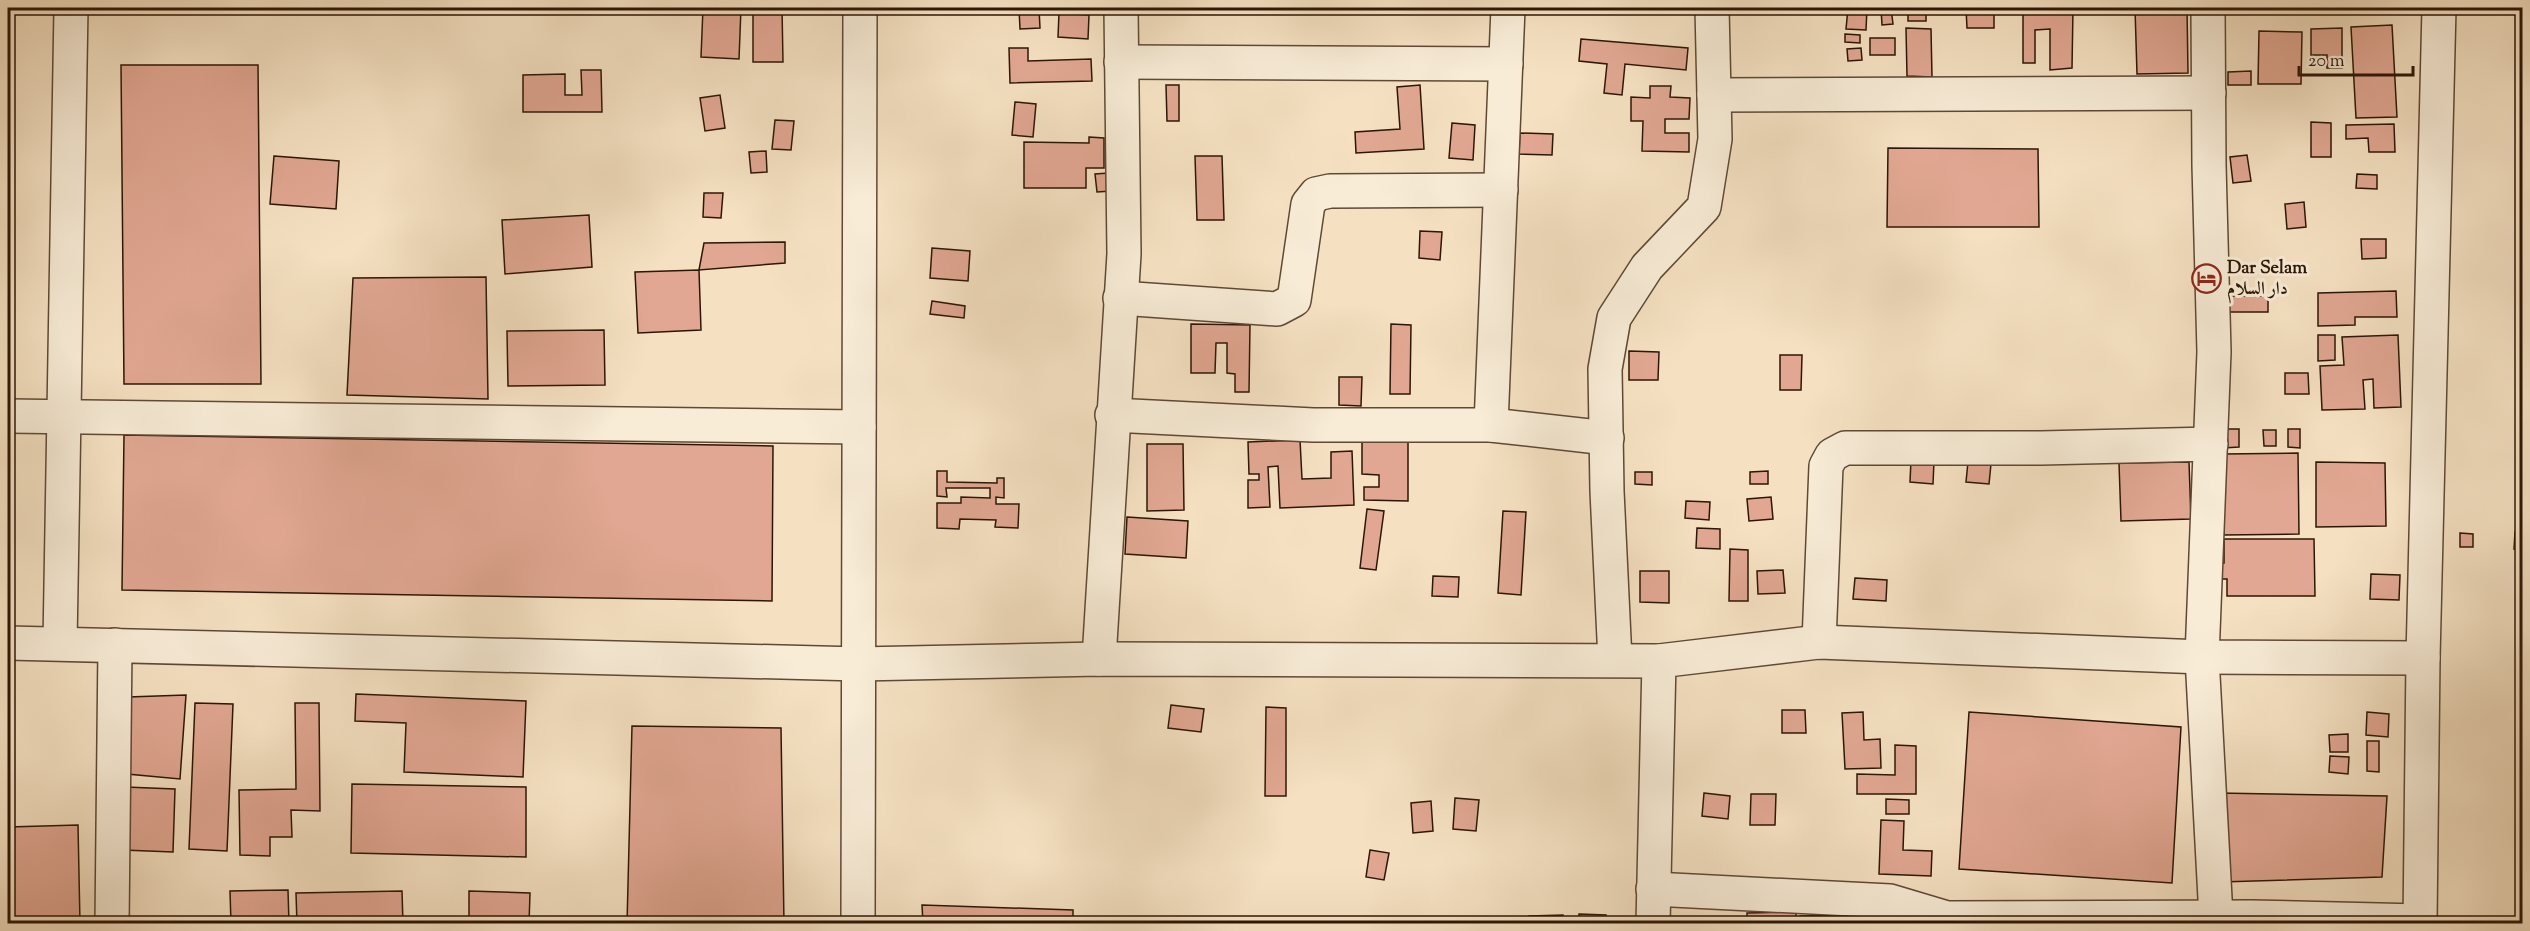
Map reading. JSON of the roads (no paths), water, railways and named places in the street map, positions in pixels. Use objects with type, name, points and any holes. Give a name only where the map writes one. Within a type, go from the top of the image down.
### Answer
[{"type":"street","points":[[60,643],[71,8]]},
{"type":"street","points":[[858,924],[860,8]]},
{"type":"street","points":[[1099,659],[1112,415],[1124,254],[1121,8]]},
{"type":"street","points":[[1491,426],[1508,8]]},
{"type":"street","points":[[1615,660],[1605,369],[1614,318],[1647,267],[1704,207],[1715,139],[1712,8]]},
{"type":"street","points":[[2208,8],[2214,352],[2202,657],[2216,917]]},
{"type":"street","points":[[1653,889],[1947,918],[2002,920],[2216,917],[2252,920],[2420,922],[2423,658],[2439,8]]},
{"type":"street","points":[[1121,62],[1506,64]]},
{"type":"street","points":[[1714,95],[2209,93]]},
{"type":"street","points":[[1120,298],[1277,309],[1294,300],[1308,204],[1316,194],[1330,191],[1501,190]]},
{"type":"street","points":[[1112,415],[1313,425],[1491,426],[1607,438]]},
{"type":"street","points":[[8,416],[859,427]]},
{"type":"street","points":[[1819,642],[1826,466],[1832,456],[1845,448],[2041,448],[2211,444]]},
{"type":"street","points":[[8,643],[859,664],[1099,659],[1659,661],[1819,642],[2202,657],[2423,658]]},
{"type":"street","points":[[112,924],[115,645]]},
{"type":"street","points":[[1653,924],[1659,661]]},
{"type":"place","name":"Dar Selam دار السلام","points":[[2206,279]]}]
